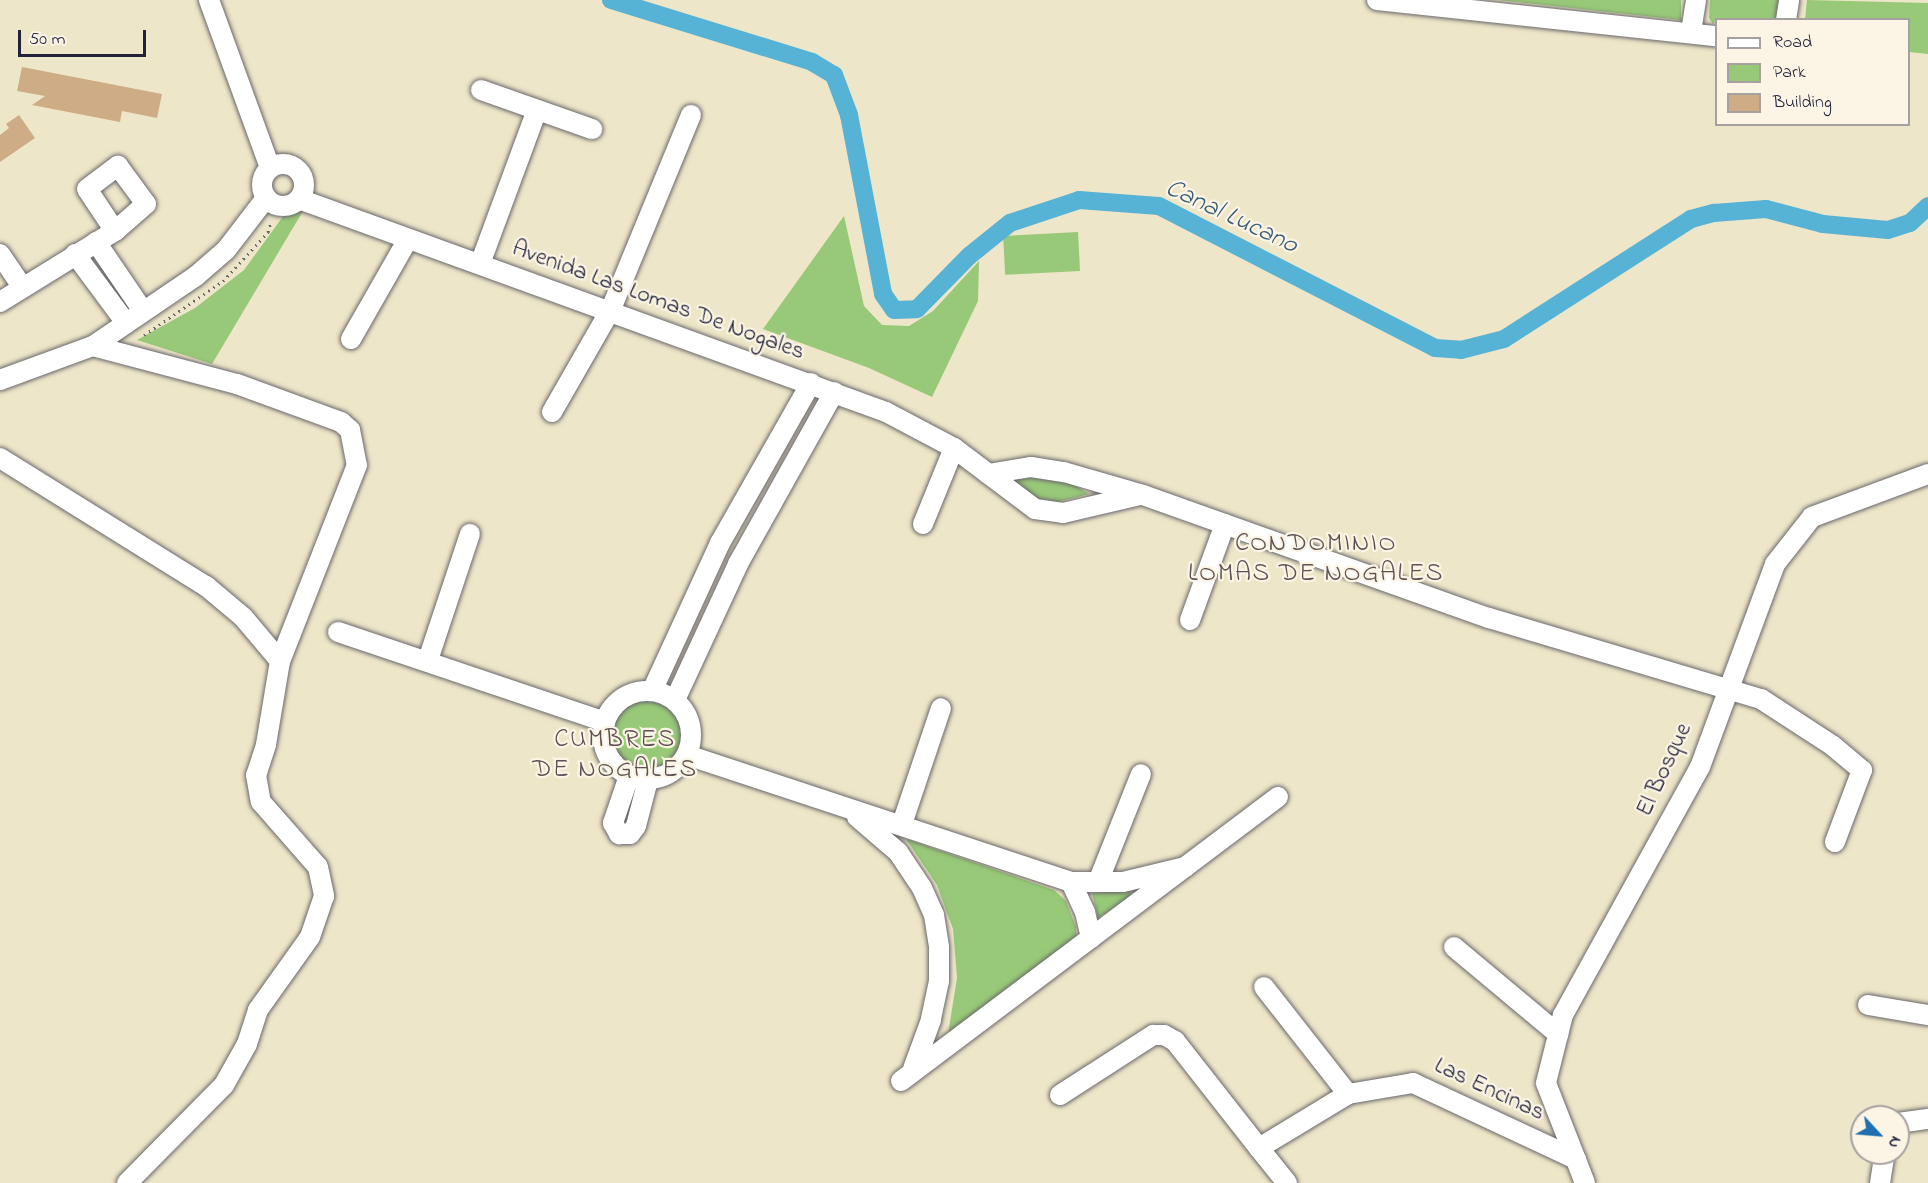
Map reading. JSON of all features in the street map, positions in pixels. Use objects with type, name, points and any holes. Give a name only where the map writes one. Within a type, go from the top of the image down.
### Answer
[{"type":"street","points":[[209,0],[270,168]]},
{"type":"street","points":[[1377,0],[1715,36]]},
{"type":"street","points":[[1691,32],[1696,0]]},
{"type":"street","points":[[1786,18],[1789,0]]},
{"type":"street","points":[[481,90],[591,129]]},
{"type":"street","points":[[480,264],[537,110]]},
{"type":"street","points":[[552,412],[610,309],[691,115]]},
{"type":"street","points":[[285,164],[299,170],[305,184],[299,199],[285,206],[266,198],[262,179],[270,168],[285,164]]},
{"type":"street","points":[[0,380],[93,346],[218,258],[266,198]]},
{"type":"street","name":"Avenida Las Lomas De Nogales","points":[[299,199],[610,309],[901,418],[954,448],[1035,509],[1063,513],[1143,495]]},
{"type":"street","points":[[0,302],[21,285],[115,231]]},
{"type":"street","points":[[351,339],[408,239]]},
{"type":"street","points":[[96,242],[143,311]]},
{"type":"street","points":[[0,254],[21,285]]},
{"type":"street","points":[[75,254],[126,323]]},
{"type":"street","points":[[93,346],[237,384],[341,422],[350,430],[357,465],[280,661],[266,746],[256,775],[261,802],[318,867],[324,896],[310,937],[258,1010],[248,1044],[224,1085],[128,1183]]},
{"type":"street","points":[[652,691],[701,583],[751,488],[811,384]]},
{"type":"street","points":[[675,700],[723,594],[834,392]]},
{"type":"street","points":[[923,524],[954,448]]},
{"type":"street","points":[[0,458],[206,586],[243,617],[280,661]]},
{"type":"street","points":[[988,474],[1031,467],[1064,472],[1143,495],[1489,618],[1761,699],[1833,746],[1862,770],[1835,842]]},
{"type":"street","name":"El Bosque","points":[[1586,1183],[1545,1083],[1563,1015],[1700,767],[1727,687],[1775,564],[1812,517],[1928,474]]},
{"type":"street","points":[[751,488],[774,500]]},
{"type":"street","points":[[1190,620],[1225,524]]},
{"type":"street","points":[[428,660],[470,534]]},
{"type":"street","points":[[701,583],[723,594]]},
{"type":"street","points":[[338,632],[428,660],[605,722]]},
{"type":"street","points":[[652,691],[675,700],[690,721],[691,739],[687,755],[671,772],[648,780],[629,776],[607,753],[603,738],[605,722],[613,706],[627,695],[652,691]]},
{"type":"street","points":[[902,824],[941,708]]},
{"type":"street","points":[[687,755],[838,807],[902,824],[1071,882],[1123,882],[1185,867]]},
{"type":"street","points":[[1098,882],[1141,774]]},
{"type":"street","points":[[629,776],[613,823],[619,834],[630,834],[636,826],[648,780]]},
{"type":"street","points":[[838,807],[869,825],[898,852],[922,888],[934,915],[939,981],[931,1020],[907,1075],[1278,797]]},
{"type":"street","points":[[1071,882],[1085,912],[1091,939]]},
{"type":"street","points":[[1455,947],[1558,1034]]},
{"type":"street","points":[[1264,987],[1348,1094]]},
{"type":"street","points":[[1868,1005],[1928,1015]]},
{"type":"street","points":[[1060,1095],[1154,1035],[1164,1035],[1175,1041],[1287,1183]]},
{"type":"street","name":"Las Encinas","points":[[1259,1148],[1348,1094],[1413,1083],[1576,1159]]},
{"type":"street","points":[[1910,1121],[1928,1119]]},
{"type":"street","points":[[1880,1183],[1883,1165]]},
{"type":"green space","points":[[1498,0],[1681,0],[1681,20]]},
{"type":"green space","points":[[1710,0],[1780,0],[1778,18],[1715,18],[1713,24],[1709,18]]},
{"type":"green space","points":[[1807,0],[1928,3],[1928,54],[1910,52],[1910,18],[1805,18]]},
{"type":"green space","points":[[303,211],[212,364],[137,340],[195,308],[244,270],[284,215]]},
{"type":"green space","points":[[844,216],[864,306],[882,325],[909,326],[933,311],[979,261],[978,301],[932,397],[869,368],[763,329]]},
{"type":"green space","points":[[1078,232],[1080,271],[1005,275],[1003,236]]},
{"type":"green space","points":[[1038,475],[1066,480],[1089,494],[1057,502],[1039,499],[1013,487],[1014,479]]},
{"type":"green space","points":[[641,699],[655,699],[674,709],[684,728],[684,742],[674,761],[655,771],[641,771],[622,761],[612,742],[612,728],[622,709]]},
{"type":"green space","points":[[906,839],[1054,890],[1066,901],[1076,927],[1076,938],[948,1034],[957,978],[953,929],[937,885]]},
{"type":"green space","points":[[1129,890],[1132,895],[1098,918],[1092,893]]},
{"type":"building","points":[[22,67],[162,94],[157,118],[122,111],[120,122],[32,105],[45,96],[17,91]]},
{"type":"building","points":[[19,115],[35,138],[0,162],[0,135],[9,128],[6,124]]},
{"type":"waterway","name":"Canal Lucano","points":[[611,0],[812,62],[834,75],[849,115],[883,294],[894,310],[917,309],[969,256],[1010,223],[1079,200],[1159,206],[1435,348],[1461,350],[1504,339],[1691,219],[1714,213],[1766,209],[1823,224],[1888,230],[1910,223],[1928,206]]},
{"type":"district","name":"CONDOMINIO LOMAS DE NOGALES","points":[[1316,560]]},
{"type":"district","name":"CUMBRES DE NOGALES","points":[[615,756]]}]
